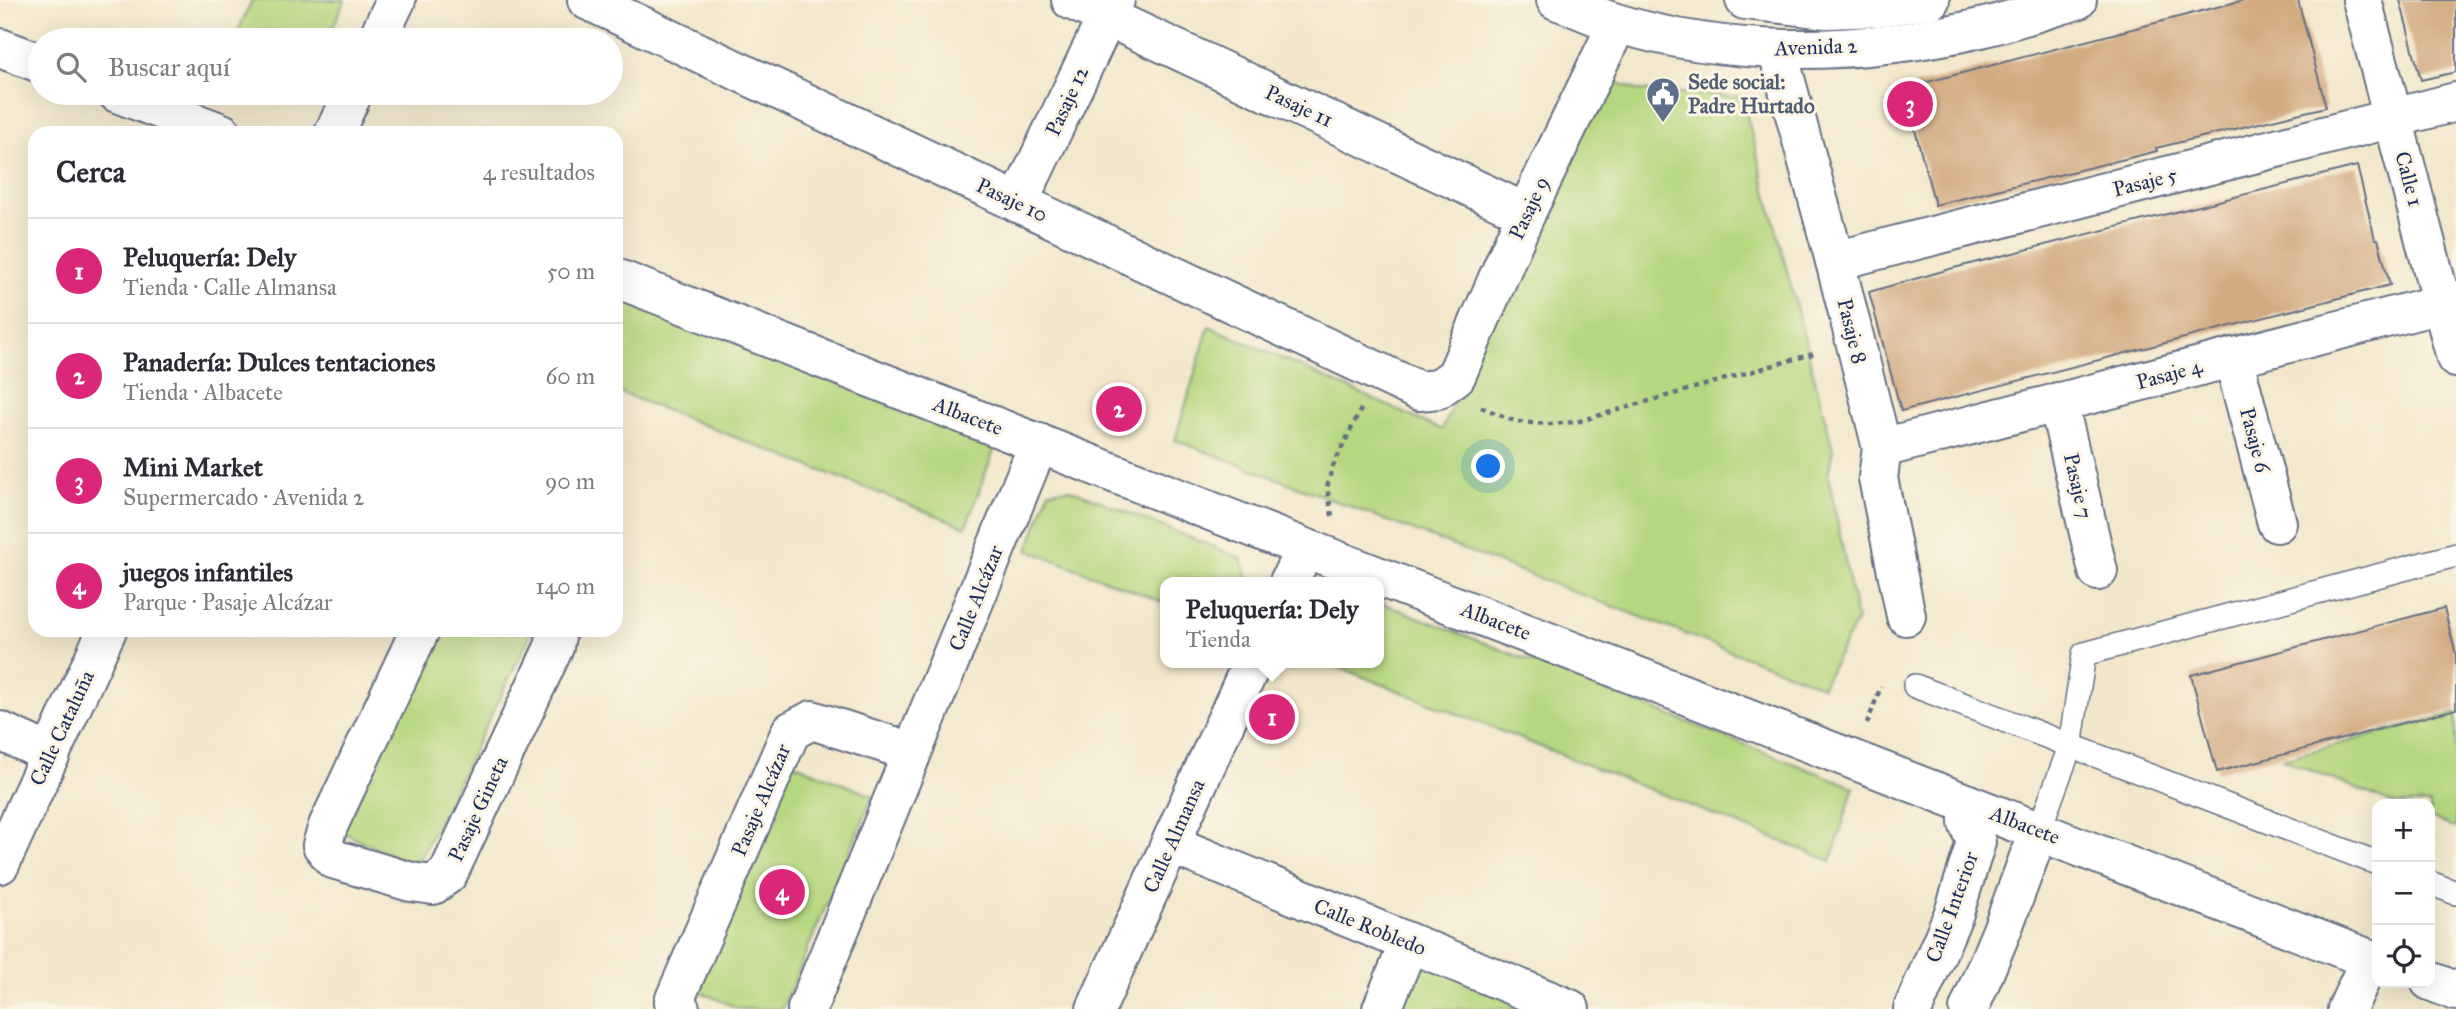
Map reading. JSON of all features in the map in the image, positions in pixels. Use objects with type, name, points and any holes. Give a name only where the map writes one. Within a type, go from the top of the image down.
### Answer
[{"type":"street","points":[[383,28],[396,0]]},
{"type":"street","name":"Pasaje 10","points":[[587,0],[1419,391],[1438,389]]},
{"type":"street","name":"Pasaje 11","points":[[1071,0],[1111,8],[1526,213]]},
{"type":"street","name":"Avenida 2","points":[[1556,0],[1616,23],[1710,44],[1777,49],[1879,44],[1933,36],[1985,27],[2077,0]]},
{"type":"street","name":"Avenida 2","points":[[1745,0],[1827,9],[1879,7],[1930,0]]},
{"type":"street","name":"Calle 1","points":[[2362,0],[2393,118],[2449,302],[2456,358]]},
{"type":"street","name":"Pasaje 12","points":[[1018,203],[1111,8]]},
{"type":"street","name":"Pasaje 9","points":[[1438,389],[1456,376],[1526,213],[1616,23]]},
{"type":"street","points":[[0,48],[28,58]]},
{"type":"street","name":"Pasaje 8","points":[[1777,49],[1835,261],[1882,448],[1878,478],[1906,616]]},
{"type":"street","name":"Pasaje 5","points":[[1835,261],[2456,102]]},
{"type":"street","points":[[148,105],[204,126]]},
{"type":"street","points":[[337,126],[347,105]]},
{"type":"street","name":"Albacete","points":[[623,281],[1381,577]]},
{"type":"street","name":"Pasaje 4","points":[[1882,448],[2449,302]]},
{"type":"street","name":"Pasaje 6","points":[[2233,357],[2277,523]]},
{"type":"street","name":"Pasaje 7","points":[[2058,402],[2098,570]]},
{"type":"street","name":"Calle Alcázar","points":[[912,752],[1039,443]]},
{"type":"street","points":[[1293,577],[1314,551]]},
{"type":"street","name":"Albacete","points":[[1384,578],[2372,961]]},
{"type":"street","name":"Calle Cataluña","points":[[0,864],[104,637]]},
{"type":"street","name":"Pasaje Gineta","points":[[417,637],[328,826],[323,845],[333,859],[411,882],[433,885],[448,874],[554,647],[556,637]]},
{"type":"street","name":"Calle Almansa","points":[[1096,1009],[1250,668]]},
{"type":"street","name":"Pasaje Alcázar","points":[[680,1009],[674,1001],[791,732],[812,720],[912,752]]},
{"type":"street","points":[[0,731],[51,754]]},
{"type":"street","points":[[807,1009],[912,752]]},
{"type":"street","name":"Calle Interior","points":[[1913,1009],[1954,913],[1976,842],[1968,823],[1968,804]]},
{"type":"street","points":[[1969,1009],[2039,830]]},
{"type":"street","name":"Calle Robledo","points":[[1170,844],[1570,1009]]},
{"type":"street","points":[[1382,1009],[1409,943]]},
{"type":"street","points":[[2347,1009],[2372,963]]},
{"type":"street","points":[[2435,983],[2456,991]]},
{"type":"lane","points":[[2039,830],[2070,747],[2084,654],[2456,555]]},
{"type":"lane","points":[[1915,686],[2374,862]]},
{"type":"lane","points":[[2435,885],[2456,893]]},
{"type":"path","points":[[1438,389],[1517,422],[1550,425],[1576,422],[1855,341]]},
{"type":"path","points":[[1314,551],[1332,516],[1327,487],[1332,468],[1380,372]]},
{"type":"green space","points":[[252,0],[345,0],[332,28],[239,28]]},
{"type":"green space","points":[[1577,67],[1637,90],[1742,97],[1833,449],[1828,475],[1857,620],[1822,686],[1175,440],[1209,326],[1442,430],[1518,261]]},
{"type":"green space","points":[[623,294],[998,439],[966,527],[623,394]]},
{"type":"green space","points":[[1070,489],[1241,558],[1247,577],[1160,577],[1160,601],[1028,550],[1049,491]]},
{"type":"green space","points":[[1384,604],[1854,787],[1831,861],[1341,668],[1384,668]]},
{"type":"green space","points":[[434,637],[530,637],[416,867],[342,832]]},
{"type":"green space","points":[[2456,713],[2456,828],[2435,820],[2435,799],[2382,799],[2282,759]]},
{"type":"green space","points":[[788,761],[873,796],[782,1009],[740,1009],[691,988]]},
{"type":"green space","points":[[1424,963],[1534,1009],[1400,1009]]},
{"type":"building","points":[[2244,0],[2298,0],[2326,107],[1935,205],[1904,88]]},
{"type":"building","points":[[2400,0],[2456,0],[2456,72],[2421,80]]},
{"type":"building","points":[[2357,166],[2375,239],[2378,239],[2390,285],[1901,411],[1869,292]]},
{"type":"building","points":[[2444,608],[2456,654],[2456,709],[2217,772],[2191,675]]},
{"type":"place","name":"Mini Market","points":[[1910,104]]},
{"type":"place","name":"Sede social: Padre Hurtado","points":[[1663,124]]},
{"type":"place","name":"Panadería: Dulces tentaciones","points":[[1119,409]]},
{"type":"place","name":"Peluquería: Dely","points":[[1272,717]]},
{"type":"place","name":"juegos infantiles","points":[[782,892]]}]
